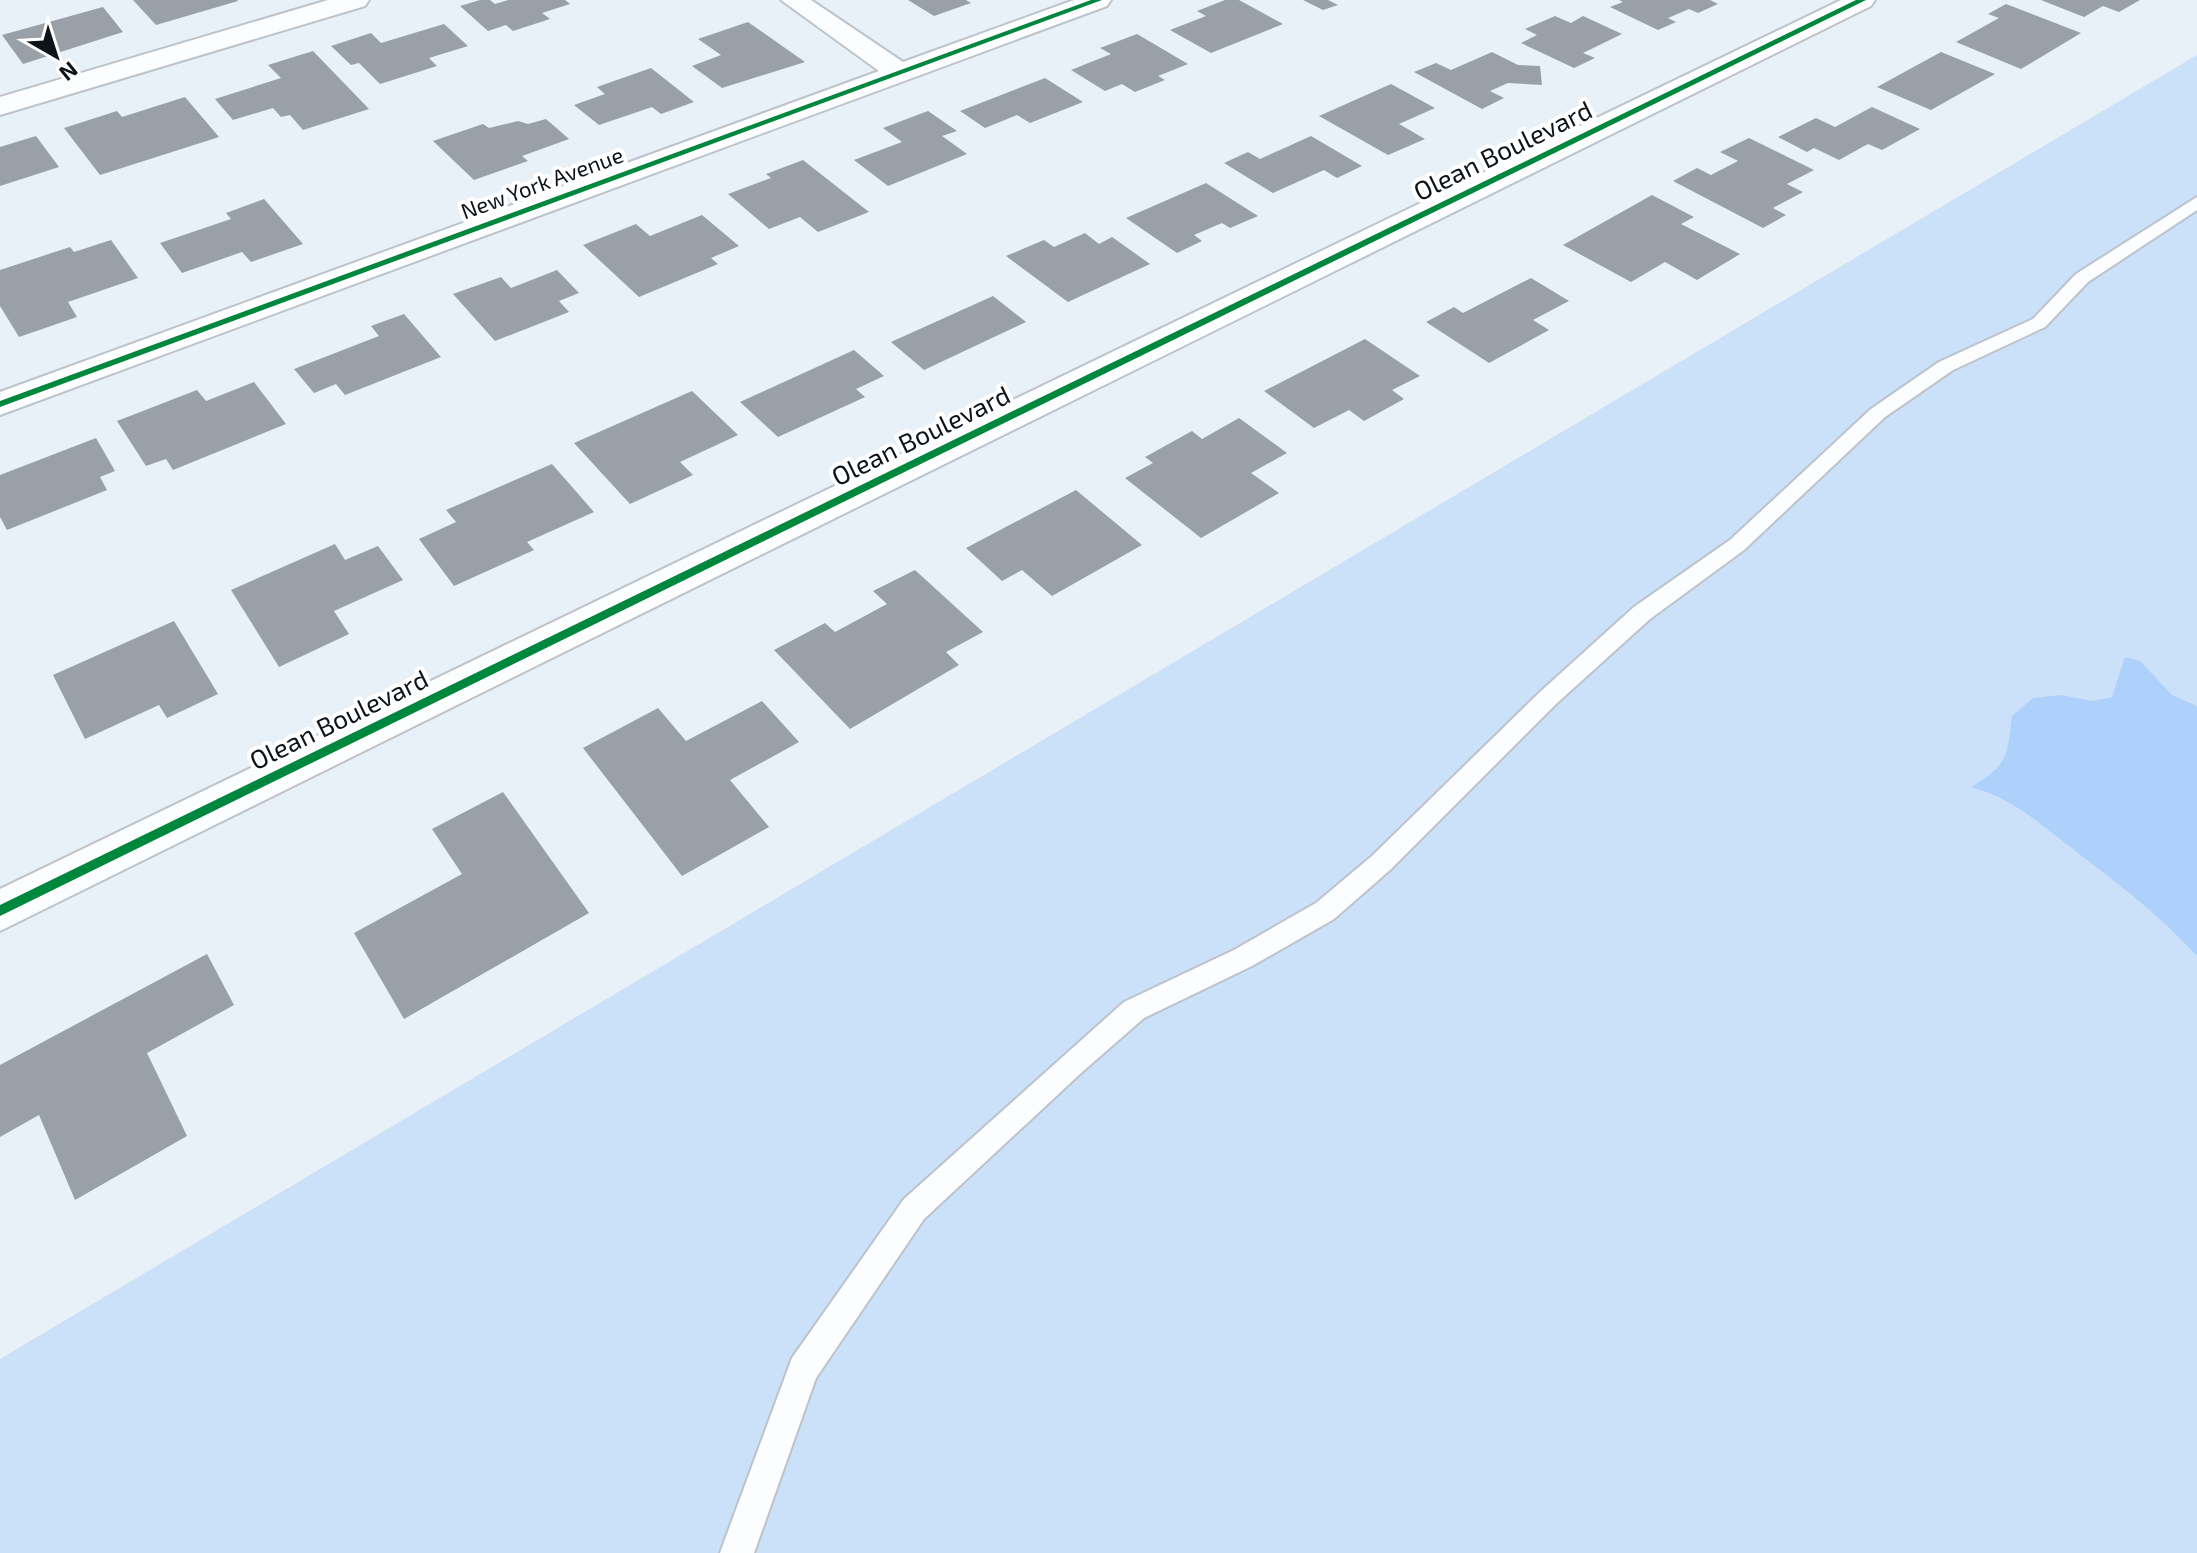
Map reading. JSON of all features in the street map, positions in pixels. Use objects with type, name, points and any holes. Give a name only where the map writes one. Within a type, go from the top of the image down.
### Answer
[{"type":"street","points":[[0,106],[356,0]]},
{"type":"street","points":[[794,0],[900,73]]},
{"type":"street","name":"New York Avenue","points":[[0,404],[1098,0]]},
{"type":"street","name":"Olean Boulevard","points":[[0,911],[1862,0]]},
{"type":"lane","points":[[737,1553],[803,1369],[914,1209],[1134,1010],[1243,958],[1325,911],[1381,863],[1548,698],[1642,613],[1737,545],[1878,413],[1946,366],[2039,323],[2082,278],[2197,202]]},
{"type":"shaded area","points":[[2197,55],[2197,1553],[0,1553],[0,1359]]},
{"type":"water","points":[[2125,657],[2140,661],[2172,695],[2197,706],[2197,956],[2134,896],[2043,826],[2009,803],[1971,787],[2004,759],[2012,716],[2033,698],[2061,695],[2093,701],[2112,697]]},
{"type":"building","points":[[133,0],[237,0],[238,1],[156,25]]},
{"type":"building","points":[[490,0],[495,4],[508,0],[565,0],[570,4],[542,13],[550,19],[513,31],[506,25],[488,31],[460,6]]},
{"type":"building","points":[[908,0],[966,0],[971,3],[934,16]]},
{"type":"building","points":[[1225,0],[1239,0],[1283,24],[1211,53],[1170,30],[1206,16],[1197,11]]},
{"type":"building","points":[[1303,0],[1328,0],[1338,5],[1323,10]]},
{"type":"building","points":[[1619,0],[1710,0],[1718,4],[1698,13],[1689,9],[1668,18],[1676,22],[1658,30],[1610,7],[1623,2]]},
{"type":"building","points":[[2041,0],[2140,0],[2119,12],[2103,6],[2084,17]]},
{"type":"building","points":[[2006,4],[2081,33],[2021,69],[1956,42],[1999,18],[1988,14]]},
{"type":"building","points":[[103,7],[123,32],[23,64],[2,35]]},
{"type":"building","points":[[1555,16],[1571,23],[1583,16],[1622,34],[1583,53],[1595,58],[1574,68],[1521,43],[1537,35],[1525,29]]},
{"type":"building","points":[[748,22],[805,62],[722,88],[692,66],[721,55],[698,39]]},
{"type":"building","points":[[444,24],[468,46],[429,58],[437,66],[380,84],[359,63],[351,65],[331,46],[371,33],[381,43]]},
{"type":"building","points":[[1137,34],[1188,64],[1158,76],[1165,80],[1135,92],[1122,84],[1105,91],[1071,70],[1111,54],[1100,48]]},
{"type":"building","points":[[313,51],[369,109],[303,130],[290,115],[281,117],[273,108],[233,120],[215,99],[281,78],[268,65]]},
{"type":"building","points":[[1492,52],[1518,65],[1540,66],[1542,85],[1508,83],[1490,91],[1504,98],[1482,109],[1414,72],[1436,63],[1451,70]]},
{"type":"building","points":[[1941,52],[1995,74],[1931,110],[1877,87]]},
{"type":"building","points":[[651,68],[694,102],[661,114],[652,107],[599,125],[574,105],[605,94],[597,87]]},
{"type":"building","points":[[1045,78],[1083,102],[1030,123],[1017,115],[985,128],[960,111]]},
{"type":"building","points":[[1391,84],[1435,108],[1399,124],[1425,139],[1388,155],[1319,116]]},
{"type":"building","points":[[185,97],[219,137],[100,175],[64,128],[117,111],[122,117]]},
{"type":"building","points":[[1872,107],[1920,129],[1882,150],[1868,144],[1839,160],[1814,148],[1807,152],[1778,137],[1816,118],[1835,127]]},
{"type":"building","points":[[928,111],[957,131],[942,136],[967,154],[888,186],[854,160],[902,142],[883,128]]},
{"type":"building","points":[[546,119],[569,139],[522,156],[528,161],[474,180],[433,141],[483,124],[489,128]]},
{"type":"building","points":[[36,136],[59,167],[0,186],[0,147]]},
{"type":"building","points":[[1311,136],[1362,166],[1337,178],[1324,170],[1273,193],[1224,163],[1248,152],[1260,159]]},
{"type":"building","points":[[1749,138],[1814,170],[1787,184],[1803,192],[1773,208],[1786,215],[1763,228],[1673,181],[1697,168],[1711,175],[1738,161],[1720,152]]},
{"type":"building","points":[[803,160],[869,212],[818,232],[800,217],[769,229],[728,194],[771,178],[766,174]]},
{"type":"building","points":[[1206,183],[1258,216],[1230,228],[1222,223],[1194,235],[1202,241],[1177,253],[1126,218]]},
{"type":"building","points":[[1652,195],[1694,217],[1681,224],[1740,254],[1697,280],[1665,262],[1631,282],[1563,245]]},
{"type":"building","points":[[264,199],[303,244],[251,262],[242,252],[182,273],[160,243],[231,219],[226,213]]},
{"type":"building","points":[[702,215],[739,246],[711,258],[718,264],[639,297],[583,245],[636,224],[650,236]]},
{"type":"building","points":[[1085,233],[1099,244],[1112,237],[1150,264],[1068,302],[1006,256],[1044,240],[1054,247]]},
{"type":"building","points":[[111,240],[138,278],[68,302],[77,317],[19,337],[0,306],[0,270],[70,247],[74,252]]},
{"type":"building","points":[[557,270],[579,293],[559,301],[569,312],[495,341],[453,294],[501,277],[511,288]]},
{"type":"building","points":[[1531,278],[1569,301],[1533,320],[1549,330],[1489,363],[1426,322],[1454,307],[1463,313]]},
{"type":"building","points":[[993,296],[1026,322],[924,370],[891,342]]},
{"type":"building","points":[[404,314],[441,357],[345,395],[336,384],[314,393],[294,369],[379,336],[371,326]]},
{"type":"building","points":[[1365,339],[1420,376],[1392,390],[1404,399],[1364,421],[1349,410],[1314,428],[1264,391]]},
{"type":"building","points":[[854,350],[884,376],[856,389],[865,397],[778,437],[740,402]]},
{"type":"building","points":[[254,382],[286,424],[173,470],[166,459],[146,466],[117,421],[197,390],[206,401]]},
{"type":"building","points":[[692,391],[738,435],[680,462],[693,475],[630,504],[574,443]]},
{"type":"building","points":[[1239,418],[1287,453],[1251,473],[1279,493],[1201,538],[1125,478],[1153,463],[1145,457],[1192,431],[1202,439]]},
{"type":"building","points":[[96,438],[115,471],[100,477],[107,490],[7,530],[0,517],[0,475]]},
{"type":"building","points":[[552,464],[594,512],[527,542],[534,550],[454,586],[419,539],[456,522],[446,510]]},
{"type":"building","points":[[1076,490],[1142,545],[1052,596],[1022,570],[1002,581],[966,548]]},
{"type":"building","points":[[335,544],[345,560],[378,546],[403,580],[334,611],[349,634],[279,667],[231,590]]},
{"type":"building","points":[[915,570],[983,632],[946,652],[959,665],[850,729],[774,650],[825,623],[835,632],[887,604],[873,591]]},
{"type":"building","points":[[174,621],[218,694],[167,718],[159,705],[85,739],[53,675]]},
{"type":"building","points":[[762,701],[799,742],[730,780],[769,827],[682,876],[583,748],[658,708],[686,741]]},
{"type":"building","points":[[503,792],[589,913],[404,1019],[354,933],[462,874],[432,829]]},
{"type":"building","points":[[207,954],[234,1005],[147,1053],[187,1136],[75,1200],[39,1115],[0,1137],[0,1065]]},
{"type":"cycle path","points":[[0,404],[1098,0]]},
{"type":"cycle path","points":[[0,911],[1862,0]]}]
